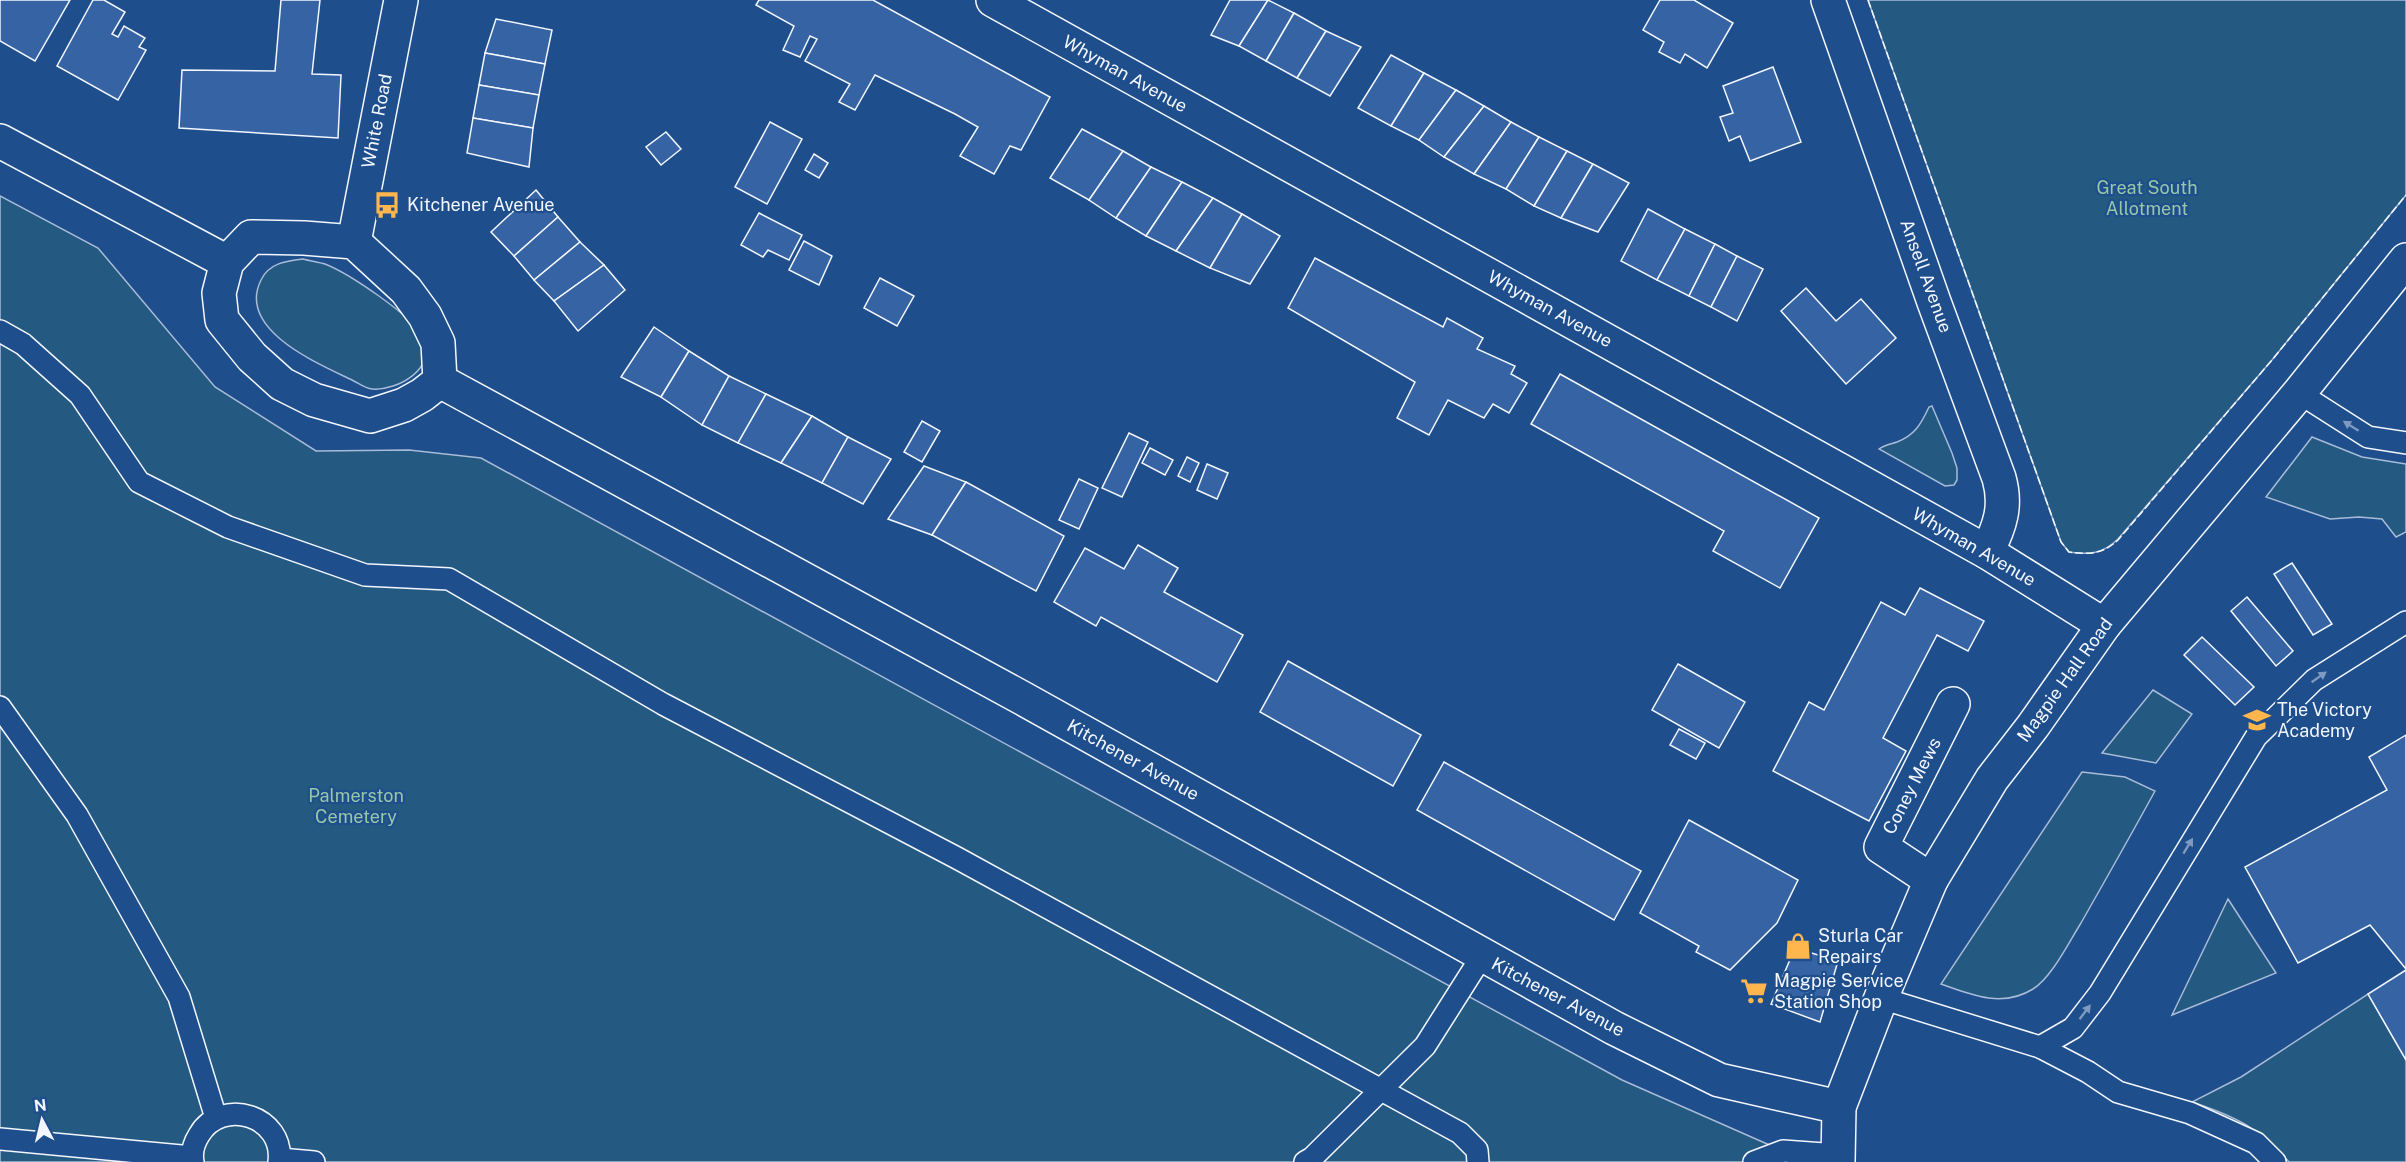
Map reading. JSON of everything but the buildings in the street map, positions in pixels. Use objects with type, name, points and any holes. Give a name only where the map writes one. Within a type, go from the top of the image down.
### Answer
[{"type":"street","name":"White Road","points":[[354,242],[401,0]]},
{"type":"street","name":"Ansell Avenue","points":[[1828,0],[1934,302],[1999,478],[2003,495],[2002,517],[1987,552]]},
{"type":"street","name":"Whyman Avenue","points":[[1009,4],[1987,552],[2104,626]]},
{"type":"street","points":[[0,141],[227,262]]},
{"type":"street","points":[[251,237],[354,242],[406,290],[425,316],[438,343],[440,381],[422,396],[370,416],[314,400],[282,384],[252,357],[222,321],[219,293],[227,262],[251,237]]},
{"type":"street","name":"Magpie Hall Road","points":[[1838,1159],[1839,1107],[1881,998],[1931,880],[1992,779],[2104,626],[2299,393],[2406,260]]},
{"type":"street","name":"Kitchener Avenue","points":[[440,381],[973,671],[1614,1028],[1719,1080],[1839,1107]]},
{"type":"street","name":"Coney Mews","points":[[1931,880],[1881,847],[1953,704]]},
{"type":"lane","points":[[0,331],[23,344],[80,395],[139,482],[228,526],[365,575],[449,579],[663,704],[957,858],[1460,1133],[1477,1150],[1478,1162]]},
{"type":"lane","points":[[2299,393],[2368,437],[2406,443]]},
{"type":"lane","points":[[2040,1047],[2073,1028],[2100,993],[2256,737],[2314,680],[2406,622]]},
{"type":"lane","points":[[0,707],[77,815],[178,997],[216,1118]]},
{"type":"lane","points":[[1305,1162],[1312,1158],[1425,1046],[1482,956]]},
{"type":"lane","points":[[1881,998],[2040,1047],[2088,1072],[2118,1092],[2190,1113],[2256,1143],[2275,1162]]},
{"type":"lane","points":[[0,1138],[193,1160],[195,1143],[204,1127],[216,1118],[231,1113],[247,1115],[262,1121],[273,1133],[279,1148],[280,1160],[315,1162]]},
{"type":"lane","points":[[1754,1162],[1783,1151],[1838,1159]]},
{"type":"green space","name":"Great South Allotment","points":[[1868,0],[2406,0],[2406,195],[2272,360],[2118,539],[2107,548],[2089,553],[2069,552],[2061,542]]},
{"type":"green space","name":"Palmerston Cemetery","points":[[0,196],[98,248],[215,387],[316,451],[409,450],[481,458],[1622,1080],[1783,1151],[1754,1162],[0,1162]]},
{"type":"green space","points":[[303,259],[325,264],[349,276],[407,318],[423,337],[426,348],[425,358],[420,368],[404,382],[382,389],[372,389],[320,365],[285,343],[270,329],[260,314],[256,298],[264,274],[273,266]]},
{"type":"green space","points":[[1932,406],[1957,468],[1957,480],[1954,485],[1945,486],[1879,449],[1908,436],[1917,428],[1929,407]]},
{"type":"green space","points":[[2312,437],[2362,457],[2406,464],[2406,532],[2396,537],[2382,519],[2359,517],[2330,519],[2266,497]]},
{"type":"green space","points":[[2153,690],[2192,714],[2156,763],[2102,753]]},
{"type":"green space","points":[[2082,772],[2125,777],[2155,791],[2060,959],[2033,989],[2010,998],[1987,998],[1941,984]]},
{"type":"green space","points":[[2228,899],[2276,973],[2172,1015]]},
{"type":"green space","points":[[2368,994],[2406,1060],[2406,1162],[2289,1162],[2268,1140],[2245,1124],[2221,1112],[2192,1102],[2241,1077]]},
{"type":"fence","points":[[1868,0],[2061,542],[2069,552],[2095,552],[2107,548],[2118,540],[2272,360],[2406,195]]},
{"type":"place","name":"Kitchener Avenue","points":[[387,205]]},
{"type":"place","name":"The Victory Academy","points":[[2257,720]]},
{"type":"place","name":"Sturla Car Repairs","points":[[1798,946]]},
{"type":"place","name":"Magpie Service Station Shop","points":[[1754,991]]}]
